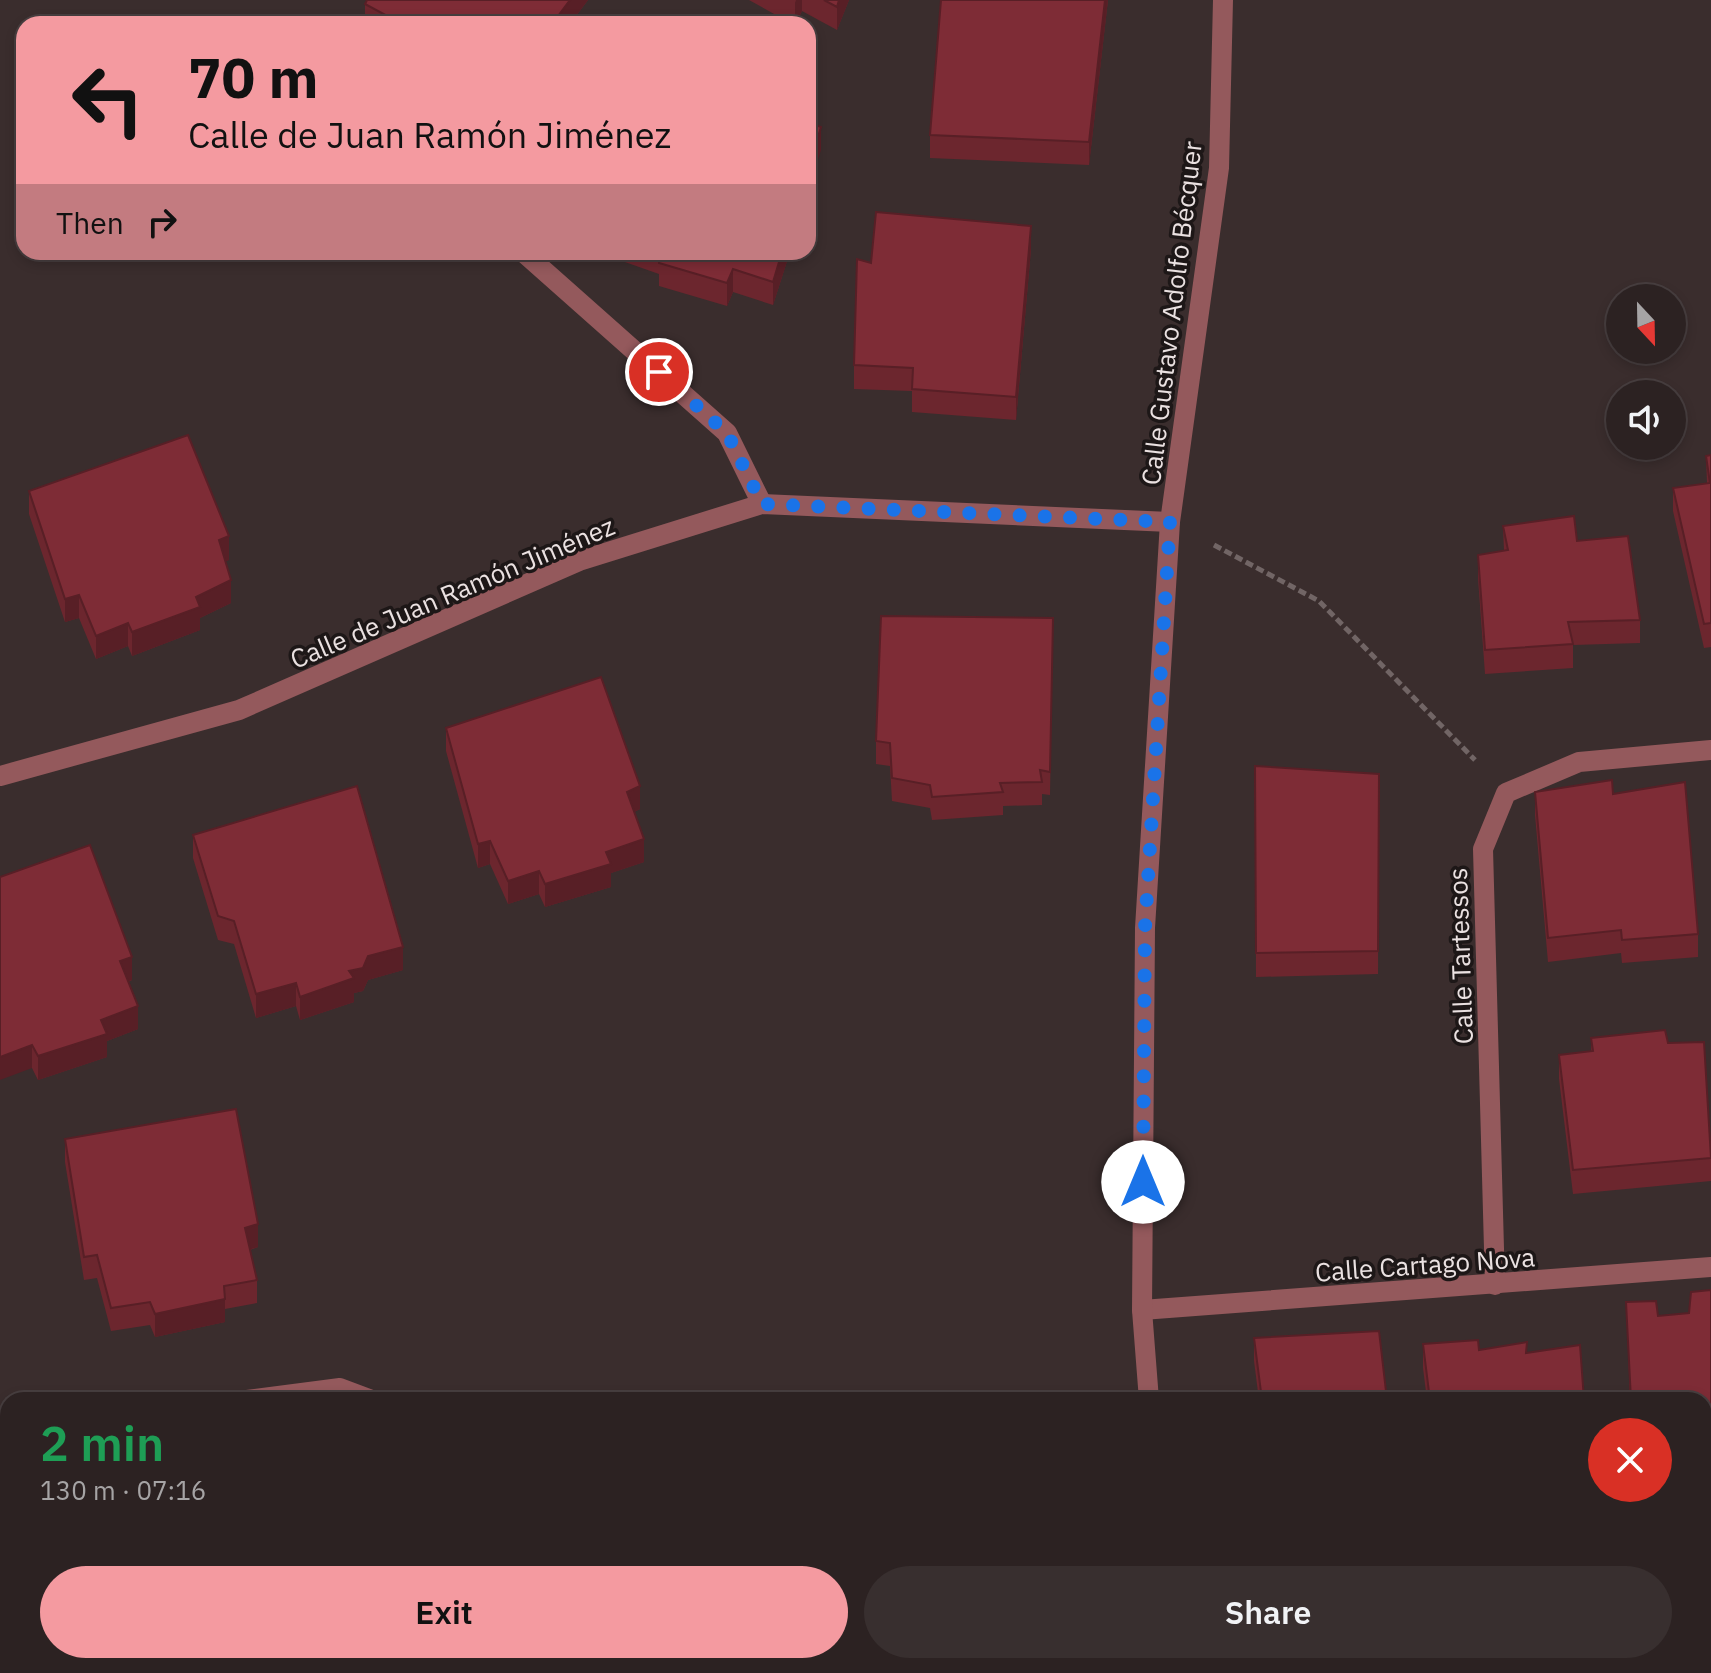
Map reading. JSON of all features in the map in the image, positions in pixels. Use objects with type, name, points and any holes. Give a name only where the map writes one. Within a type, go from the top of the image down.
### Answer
[{"type":"street","name":"Calle Gustavo Adolfo Bécquer","points":[[1148,1392],[1142,1310],[1145,928],[1170,522],[1219,168],[1223,0]]},
{"type":"street","points":[[532,260],[727,433],[762,504]]},
{"type":"street","name":"Calle de Juan Ramón Jiménez","points":[[0,776],[239,710],[579,561],[762,504],[1170,522]]},
{"type":"street","points":[[1506,793],[1579,762],[1711,750]]},
{"type":"street","name":"Calle Tartessos","points":[[1495,1285],[1483,849],[1506,793]]},
{"type":"street","name":"Calle Cartago Nova","points":[[1142,1310],[1711,1267]]},
{"type":"street","points":[[309,1392],[340,1388],[351,1392]]},
{"type":"path","points":[[1170,522],[1319,601],[1506,793]]},
{"type":"building","points":[[367,0],[570,0],[558,16],[387,16],[365,4]]},
{"type":"building","points":[[824,0],[839,0],[837,7]]},
{"type":"building","points":[[941,0],[1105,0],[1089,142],[930,135]]},
{"type":"building","points":[[816,125],[821,127],[816,143]]},
{"type":"building","points":[[876,212],[1031,226],[1016,397],[912,389],[913,368],[854,365],[857,259],[871,263]]},
{"type":"building","points":[[659,260],[780,260],[773,282],[733,269],[727,283],[659,263]]},
{"type":"building","points":[[188,435],[229,536],[219,540],[231,580],[196,597],[200,607],[132,632],[128,623],[96,636],[79,595],[65,599],[29,491]]},
{"type":"building","points":[[1711,455],[1711,623],[1704,624],[1673,488],[1710,483],[1706,456]]},
{"type":"building","points":[[1574,516],[1577,541],[1628,536],[1640,620],[1568,622],[1573,644],[1485,650],[1478,555],[1508,550],[1503,526]]},
{"type":"building","points":[[881,616],[1053,618],[1050,772],[1040,770],[1042,782],[1000,783],[1003,792],[932,797],[930,785],[892,778],[890,743],[876,741]]},
{"type":"building","points":[[601,677],[640,786],[627,792],[644,839],[606,852],[611,864],[545,884],[539,871],[508,881],[490,841],[478,844],[446,728]]},
{"type":"building","points":[[1255,766],[1379,774],[1378,951],[1256,953]]},
{"type":"building","points":[[1612,780],[1613,794],[1685,782],[1698,934],[1622,940],[1621,930],[1548,938],[1535,792]]},
{"type":"building","points":[[357,786],[403,947],[368,956],[363,968],[349,971],[354,978],[300,997],[296,983],[256,994],[234,921],[218,916],[193,835]]},
{"type":"building","points":[[90,845],[132,957],[120,961],[138,1006],[101,1020],[107,1034],[38,1056],[32,1045],[0,1057],[0,877]]},
{"type":"building","points":[[1665,1030],[1668,1043],[1704,1042],[1711,1158],[1573,1170],[1559,1055],[1593,1051],[1591,1038]]},
{"type":"building","points":[[236,1109],[258,1224],[245,1228],[257,1280],[224,1286],[225,1299],[155,1314],[150,1302],[111,1308],[97,1255],[84,1257],[65,1139]]},
{"type":"building","points":[[1711,1290],[1711,1392],[1631,1392],[1626,1302],[1656,1301],[1658,1316],[1689,1313],[1691,1292]]},
{"type":"building","points":[[1379,1331],[1386,1392],[1261,1392],[1254,1338]]},
{"type":"building","points":[[1478,1340],[1479,1350],[1527,1342],[1526,1353],[1580,1345],[1583,1392],[1429,1392],[1423,1344]]},
{"type":"route","points":[[659,372],[727,433],[762,504],[1170,522],[1145,928],[1143,1182]]}]
